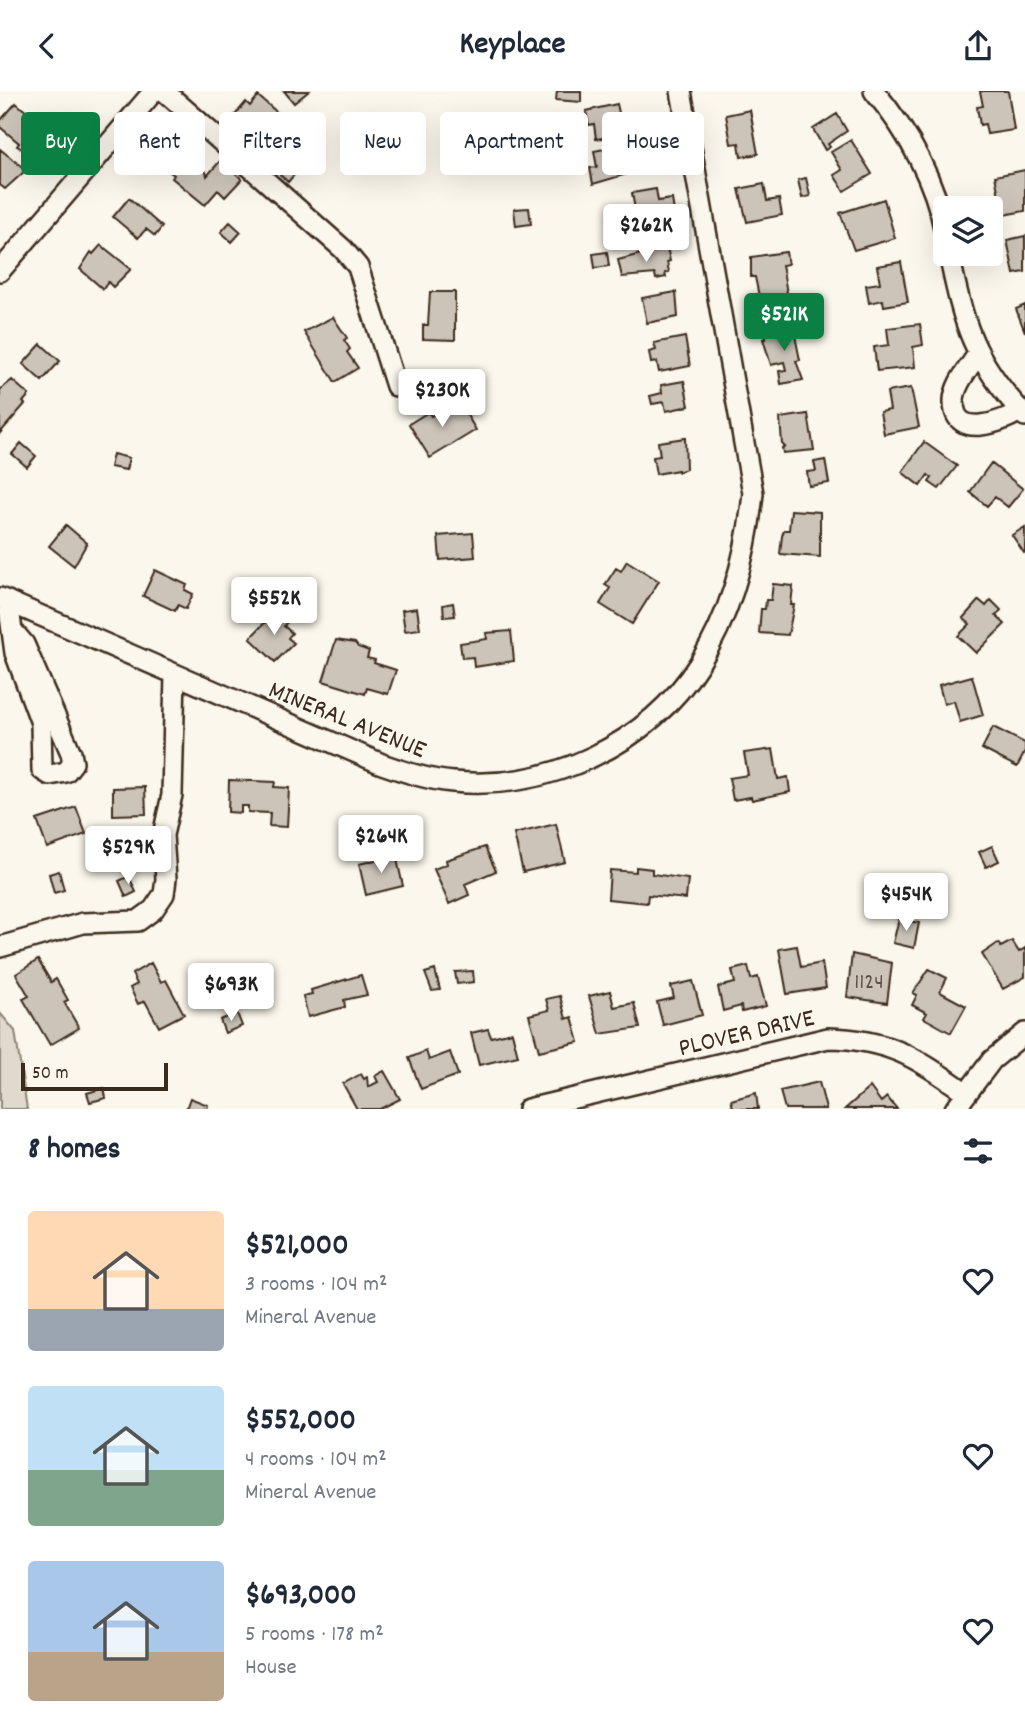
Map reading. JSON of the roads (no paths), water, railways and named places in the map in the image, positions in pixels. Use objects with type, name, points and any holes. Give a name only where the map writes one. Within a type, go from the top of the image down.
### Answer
[{"type":"street","points":[[0,271],[154,91]]},
{"type":"street","points":[[164,91],[343,249],[358,267],[396,386]]},
{"type":"street","name":"MINERAL AVENUE","points":[[4,600],[382,764],[453,782],[520,782],[560,771],[603,751],[638,728],[670,698],[699,665],[731,600],[743,560],[753,493],[681,91]]},
{"type":"street","points":[[874,91],[911,141],[930,179],[935,196]]},
{"type":"street","points":[[951,266],[958,302],[978,354],[1023,413],[984,427],[969,425],[959,418],[954,405],[955,395],[978,354]]},
{"type":"street","points":[[4,600],[22,677],[41,723],[42,770],[50,775],[66,772],[73,763],[71,753],[24,644],[12,630]]},
{"type":"street","points":[[0,947],[83,923],[138,921],[164,894],[166,879],[163,835],[172,795],[175,674]]},
{"type":"street","points":[[960,1100],[992,1060],[1025,1033]]},
{"type":"street","name":"PLOVER DRIVE","points":[[528,1109],[828,1038],[858,1039],[888,1046],[918,1059],[960,1100]]}]
